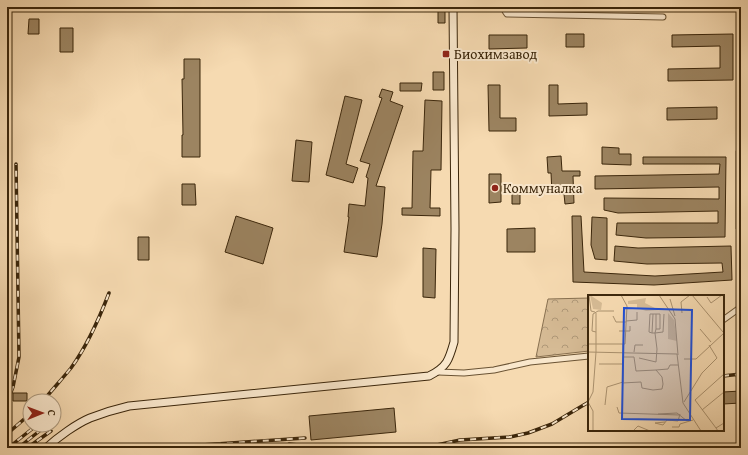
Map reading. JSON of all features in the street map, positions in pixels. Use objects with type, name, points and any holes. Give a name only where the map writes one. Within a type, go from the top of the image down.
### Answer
[{"type":"main road","points":[[46,448],[71,429],[89,418],[114,409],[129,406],[429,376],[438,372],[447,362],[454,342],[455,214],[453,7]]},
{"type":"street","points":[[505,7],[507,14],[663,17]]},
{"type":"street","points":[[724,319],[741,307]]},
{"type":"street","points":[[438,372],[471,373],[494,370],[530,362],[588,356]]},
{"type":"green space","points":[[582,7],[582,12],[515,8]]},
{"type":"green space","points":[[599,7],[647,7],[647,10],[599,10]]},
{"type":"green space","points":[[741,144],[741,234],[736,229],[736,151]]},
{"type":"green space","points":[[588,298],[588,351],[536,357],[548,299]]},
{"type":"building","points":[[438,7],[445,7],[445,23],[438,23]]},
{"type":"building","points":[[29,19],[39,19],[39,34],[28,34]]},
{"type":"building","points":[[60,28],[73,28],[73,52],[60,52]]},
{"type":"building","points":[[566,34],[584,34],[584,47],[566,47]]},
{"type":"building","points":[[733,34],[733,80],[668,81],[668,69],[720,68],[720,46],[672,47],[672,35]]},
{"type":"building","points":[[489,35],[527,35],[527,48],[489,49]]},
{"type":"building","points":[[184,59],[200,59],[200,157],[182,157],[182,79],[184,79]]},
{"type":"building","points":[[433,72],[444,72],[444,90],[433,90]]},
{"type":"building","points":[[400,83],[422,83],[421,91],[400,91]]},
{"type":"building","points":[[488,85],[500,85],[500,118],[516,118],[516,131],[489,131]]},
{"type":"building","points":[[549,85],[558,85],[558,104],[587,103],[587,115],[549,116]]},
{"type":"building","points":[[382,89],[393,92],[390,101],[403,106],[376,186],[385,187],[382,224],[377,257],[344,252],[349,217],[349,204],[365,206],[368,178],[366,177],[370,164],[360,161],[382,98],[379,97]]},
{"type":"building","points":[[345,96],[362,100],[346,164],[358,168],[353,183],[326,175]]},
{"type":"building","points":[[425,100],[442,101],[441,170],[431,170],[430,208],[440,208],[440,216],[402,215],[402,208],[412,208],[413,151],[423,151]]},
{"type":"building","points":[[717,107],[717,119],[667,120],[667,108]]},
{"type":"building","points":[[296,140],[312,142],[309,182],[292,181]]},
{"type":"building","points":[[602,147],[619,148],[619,154],[631,154],[631,165],[602,164]]},
{"type":"building","points":[[561,156],[562,171],[580,171],[580,176],[573,176],[574,203],[565,204],[564,194],[552,194],[551,173],[548,173],[547,157]]},
{"type":"building","points":[[643,157],[726,157],[725,237],[646,238],[616,235],[617,223],[718,223],[718,211],[618,213],[604,210],[604,198],[719,199],[719,187],[595,189],[595,176],[719,174],[720,164],[643,164]]},
{"type":"building","name":"Коммуналка","points":[[489,174],[501,174],[501,202],[489,203]]},
{"type":"building","points":[[182,184],[195,184],[196,205],[182,205]]},
{"type":"building","points":[[512,189],[520,189],[520,204],[512,204]]},
{"type":"building","points":[[236,216],[273,228],[263,264],[225,252]]},
{"type":"building","points":[[572,216],[581,216],[584,272],[655,276],[723,272],[722,263],[647,264],[614,261],[615,246],[638,248],[731,246],[732,280],[654,285],[573,282]]},
{"type":"building","points":[[592,217],[607,218],[607,260],[595,259],[591,245]]},
{"type":"building","points":[[535,228],[535,252],[507,252],[507,229]]},
{"type":"building","points":[[138,237],[149,237],[149,260],[138,260]]},
{"type":"building","points":[[423,248],[436,249],[435,298],[423,297]]},
{"type":"building","points":[[741,391],[741,403],[724,404],[724,392]]},
{"type":"building","points":[[13,393],[22,393],[22,401],[13,401]]},
{"type":"building","points":[[394,408],[396,432],[311,440],[309,416]]},
{"type":"railway","points":[[7,403],[13,387],[19,357],[16,164]]},
{"type":"railway","points":[[50,393],[71,368],[82,351],[97,322],[109,293]]},
{"type":"railway","points":[[724,376],[741,374]]},
{"type":"railway","points":[[423,448],[460,440],[510,437],[528,433],[552,424],[588,403]]},
{"type":"railway","points":[[7,434],[22,421]]},
{"type":"railway","points":[[8,448],[27,433]]},
{"type":"railway","points":[[18,448],[37,433]]},
{"type":"railway","points":[[27,448],[48,433]]},
{"type":"railway","points":[[131,448],[187,446],[305,438]]},
{"type":"railway","points":[[289,444],[327,448]]},
{"type":"place","name":"Биохимзавод","points":[[446,54]]},
{"type":"place","name":"Коммуналка","points":[[495,188]]}]
